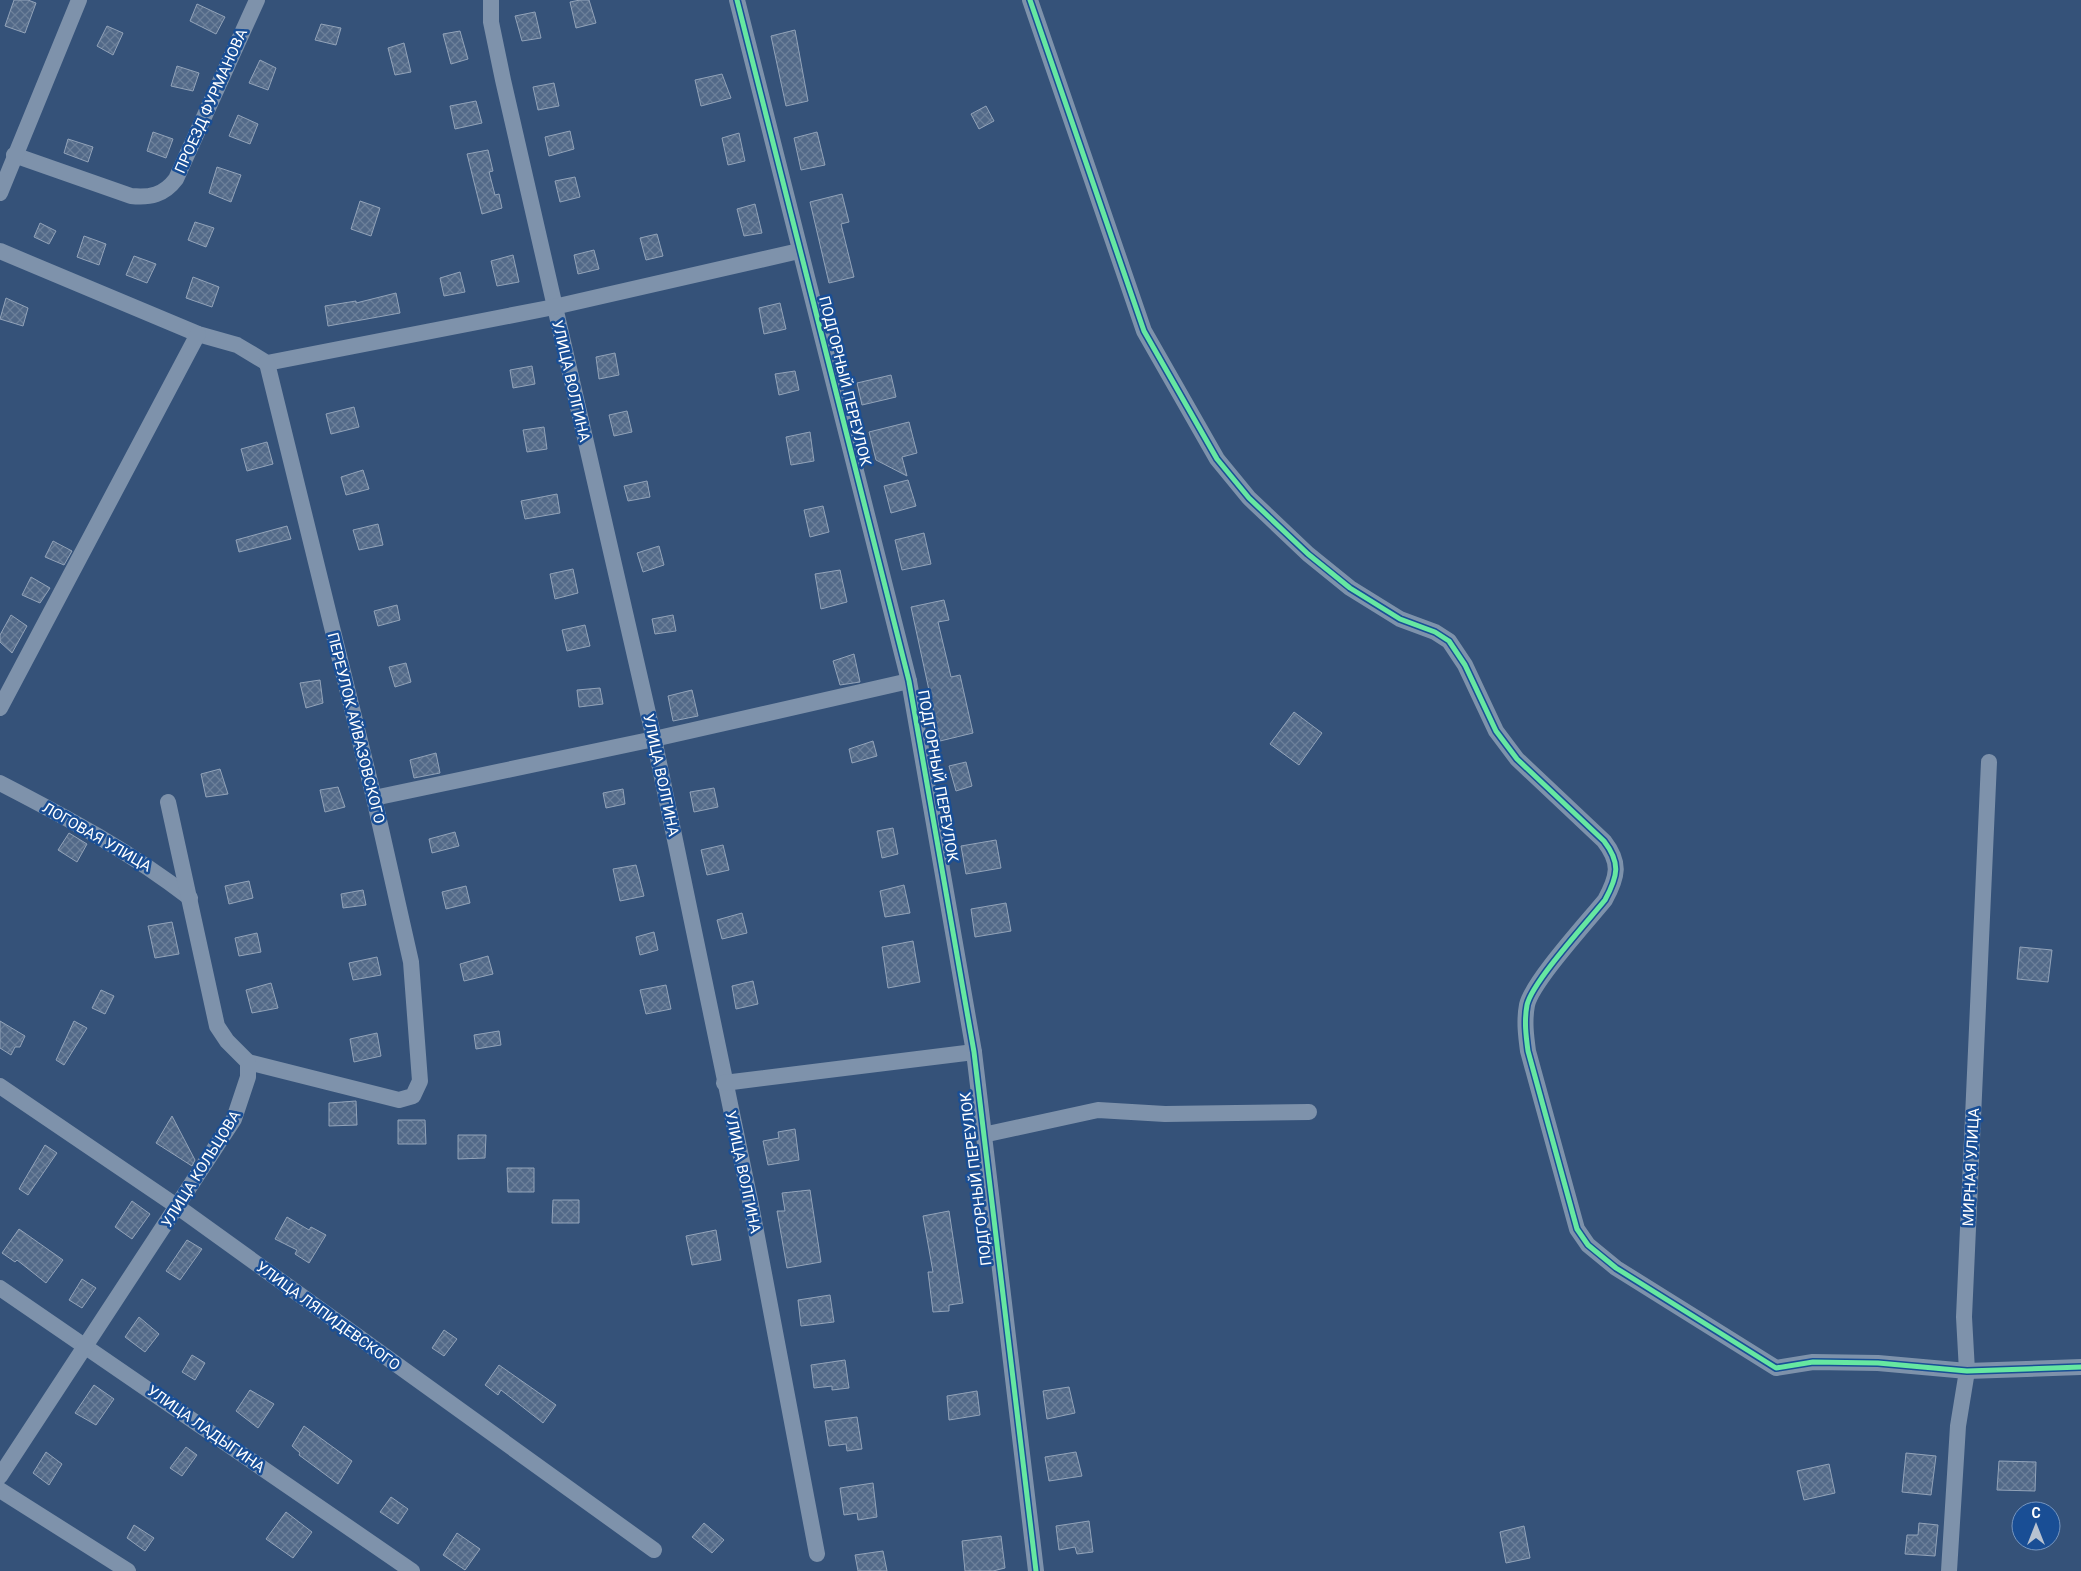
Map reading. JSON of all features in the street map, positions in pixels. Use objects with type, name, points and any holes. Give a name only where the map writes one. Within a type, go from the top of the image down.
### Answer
[{"type":"street","points":[[0,192],[79,0]]},
{"type":"street","name":"ПРОЕЗД ФУРМАНОВА","points":[[14,155],[131,196],[144,197],[168,190],[176,179],[257,0]]},
{"type":"street","name":"УЛИЦА ВОЛГИНА","points":[[491,0],[491,22],[503,80],[654,739],[724,1084],[751,1205],[816,1554]]},
{"type":"street","name":"ПОДГОРНЫЙ ПЕРЕУЛОК","points":[[736,0],[909,681],[974,1052],[1036,1571]]},
{"type":"street","points":[[1030,0],[1144,331],[1217,458],[1249,498],[1308,554],[1350,588],[1393,615],[1435,632],[1449,641],[1458,651],[1496,731],[1517,759],[1612,850],[1616,862],[1613,885],[1605,900],[1538,983],[1527,1003],[1524,1027],[1528,1051],[1577,1229],[1588,1245],[1616,1268],[1776,1368],[1813,1362],[1860,1363],[1967,1371],[2081,1367]]},
{"type":"street","points":[[0,251],[198,334],[237,345],[267,363],[554,307],[800,251]]},
{"type":"street","points":[[0,708],[198,334]]},
{"type":"street","name":"ПЕРЕУЛОК АЙВАЗОВСКОГО","points":[[248,1062],[399,1100],[413,1096],[420,1081],[410,962],[374,798],[267,363]]},
{"type":"street","points":[[374,798],[654,739],[909,681]]},
{"type":"street","name":"МИРНАЯ УЛИЦА","points":[[1950,1571],[1958,1426],[1967,1371],[1964,1317],[1989,762]]},
{"type":"street","name":"ЛОГОВАЯ УЛИЦА","points":[[0,783],[79,824],[152,869],[190,898]]},
{"type":"street","points":[[168,802],[217,1026],[227,1041],[248,1062]]},
{"type":"street","points":[[724,1084],[974,1052]]},
{"type":"street","name":"УЛИЦА КОЛЬЦОВА","points":[[0,1476],[234,1119],[244,1096],[248,1077],[248,1062]]},
{"type":"street","name":"УЛИЦА ЛЯПИДЕВСКОГО","points":[[0,1086],[178,1207],[654,1550]]},
{"type":"street","points":[[983,1135],[1098,1110],[1165,1114],[1309,1112]]},
{"type":"street","name":"УЛИЦА ЛАДЫГИНА","points":[[0,1288],[412,1571]]},
{"type":"street","points":[[0,1490],[128,1571]]},
{"type":"building","points":[[14,0],[28,0],[36,3],[25,33],[5,26]]},
{"type":"building","points":[[589,0],[596,23],[576,28],[570,2]]},
{"type":"building","points":[[197,4],[225,17],[216,34],[190,21]]},
{"type":"building","points":[[535,12],[541,38],[522,41],[515,16]]},
{"type":"building","points":[[321,24],[341,28],[336,45],[315,40]]},
{"type":"building","points":[[107,26],[123,33],[113,55],[97,46]]},
{"type":"building","points":[[795,30],[808,101],[786,106],[771,36]]},
{"type":"building","points":[[460,31],[468,59],[451,64],[443,34]]},
{"type":"building","points":[[404,43],[411,72],[395,75],[388,48]]},
{"type":"building","points":[[260,60],[276,68],[268,90],[249,83]]},
{"type":"building","points":[[177,66],[199,73],[193,91],[171,86]]},
{"type":"building","points":[[722,74],[731,98],[701,106],[695,80]]},
{"type":"building","points":[[554,83],[559,106],[538,110],[533,87]]},
{"type":"building","points":[[476,101],[482,123],[455,129],[450,106]]},
{"type":"building","points":[[986,106],[994,121],[979,129],[971,114]]},
{"type":"building","points":[[238,115],[258,124],[250,144],[229,136]]},
{"type":"building","points":[[570,131],[574,149],[549,156],[545,137]]},
{"type":"building","points":[[153,132],[173,139],[166,158],[147,151]]},
{"type":"building","points":[[817,132],[825,165],[801,170],[794,138]]},
{"type":"building","points":[[739,133],[745,161],[728,165],[722,138]]},
{"type":"building","points":[[68,139],[93,147],[88,162],[64,153]]},
{"type":"building","points":[[488,150],[493,171],[489,172],[495,195],[499,194],[502,208],[482,214],[467,154]]},
{"type":"building","points":[[217,167],[241,175],[231,202],[209,193]]},
{"type":"building","points":[[575,177],[580,197],[560,202],[555,181]]},
{"type":"building","points":[[842,194],[849,222],[841,224],[854,277],[829,283],[810,202]]},
{"type":"building","points":[[360,201],[380,208],[371,236],[351,229]]},
{"type":"building","points":[[755,204],[762,233],[744,236],[737,209]]},
{"type":"building","points":[[195,222],[214,228],[206,247],[188,240]]},
{"type":"building","points":[[40,223],[56,231],[49,244],[34,237]]},
{"type":"building","points":[[657,234],[663,256],[646,260],[640,238]]},
{"type":"building","points":[[84,236],[106,244],[99,265],[77,257]]},
{"type":"building","points":[[594,250],[599,269],[578,274],[574,255]]},
{"type":"building","points":[[513,255],[519,282],[497,286],[491,261]]},
{"type":"building","points":[[134,256],[156,264],[147,283],[126,275]]},
{"type":"building","points":[[460,272],[465,292],[444,296],[440,278]]},
{"type":"building","points":[[193,277],[219,287],[212,307],[186,298]]},
{"type":"building","points":[[396,293],[400,313],[328,326],[325,306],[356,301],[356,303]]},
{"type":"building","points":[[6,298],[28,308],[23,326],[0,319]]},
{"type":"building","points":[[780,303],[786,329],[764,334],[759,308]]},
{"type":"building","points":[[615,353],[619,375],[599,379],[596,357]]},
{"type":"building","points":[[532,366],[535,384],[513,388],[510,370]]},
{"type":"building","points":[[795,371],[799,390],[779,395],[775,374]]},
{"type":"building","points":[[891,375],[896,397],[862,405],[857,383]]},
{"type":"building","points":[[354,407],[359,427],[331,434],[326,414]]},
{"type":"building","points":[[627,411],[632,432],[614,436],[609,415]]},
{"type":"building","points":[[909,422],[917,453],[902,457],[907,476],[876,460],[869,432]]},
{"type":"building","points":[[544,427],[547,449],[527,452],[523,430]]},
{"type":"building","points":[[810,432],[814,461],[791,465],[786,437]]},
{"type":"building","points":[[267,442],[273,464],[247,471],[241,449]]},
{"type":"building","points":[[363,470],[369,489],[346,495],[341,477]]},
{"type":"building","points":[[908,480],[916,506],[891,513],[884,486]]},
{"type":"building","points":[[647,481],[650,497],[628,501],[624,486]]},
{"type":"building","points":[[557,494],[560,513],[525,519],[521,501]]},
{"type":"building","points":[[823,506],[829,532],[810,537],[804,510]]},
{"type":"building","points":[[378,524],[383,545],[359,550],[353,530]]},
{"type":"building","points":[[287,526],[291,539],[239,552],[236,540]]},
{"type":"building","points":[[924,533],[931,564],[902,570],[895,540]]},
{"type":"building","points":[[53,541],[72,551],[64,565],[45,557]]},
{"type":"building","points":[[659,546],[664,565],[643,572],[637,553]]},
{"type":"building","points":[[573,569],[578,593],[555,599],[550,574]]},
{"type":"building","points":[[840,570],[847,602],[821,609],[815,574]]},
{"type":"building","points":[[31,577],[50,588],[40,603],[22,595]]},
{"type":"building","points":[[944,600],[949,620],[938,622],[951,677],[960,675],[973,733],[940,741],[911,607]]},
{"type":"building","points":[[397,605],[400,620],[378,626],[374,611]]},
{"type":"building","points":[[11,615],[27,626],[12,653],[0,642],[0,635]]},
{"type":"building","points":[[673,615],[676,631],[655,634],[652,619]]},
{"type":"building","points":[[585,625],[590,646],[567,651],[562,630]]},
{"type":"building","points":[[854,654],[860,682],[840,685],[833,661]]},
{"type":"building","points":[[406,663],[411,682],[395,687],[389,667]]},
{"type":"building","points":[[320,680],[323,703],[306,708],[300,683]]},
{"type":"building","points":[[600,688],[603,704],[579,707],[577,690]]},
{"type":"building","points":[[692,690],[698,716],[673,721],[668,696]]},
{"type":"building","points":[[1294,712],[1322,733],[1299,765],[1270,744]]},
{"type":"building","points":[[873,741],[877,756],[852,763],[849,749]]},
{"type":"building","points":[[436,753],[440,773],[414,778],[410,760]]},
{"type":"building","points":[[966,762],[972,786],[956,791],[949,766]]},
{"type":"building","points":[[220,769],[228,794],[206,797],[201,774]]},
{"type":"building","points":[[338,787],[345,807],[325,812],[320,790]]},
{"type":"building","points":[[714,788],[718,807],[694,812],[690,792]]},
{"type":"building","points":[[623,789],[625,804],[606,808],[603,793]]},
{"type":"building","points":[[893,828],[898,854],[882,858],[877,831]]},
{"type":"building","points":[[455,832],[459,846],[432,853],[429,839]]},
{"type":"building","points":[[69,833],[87,844],[77,862],[58,850]]},
{"type":"building","points":[[996,840],[1001,868],[966,874],[961,846]]},
{"type":"building","points":[[723,845],[729,870],[707,875],[701,850]]},
{"type":"building","points":[[636,865],[644,896],[620,901],[613,869]]},
{"type":"building","points":[[249,881],[253,898],[229,904],[225,886]]},
{"type":"building","points":[[904,885],[910,913],[885,917],[880,891]]},
{"type":"building","points":[[466,886],[470,903],[446,909],[442,892]]},
{"type":"building","points":[[363,890],[366,905],[343,908],[341,894]]},
{"type":"building","points":[[1006,903],[1011,931],[975,937],[971,909]]},
{"type":"building","points":[[742,913],[747,933],[722,939],[717,920]]},
{"type":"building","points":[[172,922],[179,954],[155,958],[148,926]]},
{"type":"building","points":[[654,932],[658,950],[640,955],[636,937]]},
{"type":"building","points":[[257,933],[261,952],[239,956],[235,938]]},
{"type":"building","points":[[913,941],[920,982],[888,988],[882,947]]},
{"type":"building","points":[[2020,947],[2052,950],[2048,982],[2017,979]]},
{"type":"building","points":[[488,956],[493,974],[464,981],[460,964]]},
{"type":"building","points":[[377,957],[381,975],[353,980],[349,963]]},
{"type":"building","points":[[753,981],[758,1004],[736,1009],[732,986]]},
{"type":"building","points":[[271,983],[278,1008],[252,1013],[246,990]]},
{"type":"building","points":[[666,985],[671,1009],[646,1014],[640,990]]},
{"type":"building","points":[[101,990],[114,996],[105,1014],[92,1008]]},
{"type":"building","points":[[0,1021],[25,1036],[20,1047],[15,1047],[11,1055],[0,1048]]},
{"type":"building","points":[[74,1021],[87,1028],[64,1065],[56,1060]]},
{"type":"building","points":[[499,1031],[501,1045],[476,1049],[474,1035]]},
{"type":"building","points":[[377,1033],[381,1056],[354,1062],[350,1039]]},
{"type":"building","points":[[356,1101],[357,1125],[329,1126],[329,1103]]},
{"type":"building","points":[[172,1116],[195,1160],[192,1166],[156,1143]]},
{"type":"building","points":[[398,1120],[425,1120],[426,1144],[398,1144]]},
{"type":"building","points":[[795,1129],[799,1160],[768,1165],[763,1141],[779,1138],[778,1132]]},
{"type":"building","points":[[458,1135],[486,1135],[485,1158],[458,1159]]},
{"type":"building","points":[[45,1145],[57,1153],[28,1195],[19,1189]]},
{"type":"building","points":[[507,1168],[534,1168],[534,1192],[508,1192]]},
{"type":"building","points":[[810,1190],[821,1262],[787,1268],[777,1211],[785,1211],[782,1193]]},
{"type":"building","points":[[553,1200],[579,1200],[579,1223],[552,1223]]},
{"type":"building","points":[[132,1201],[150,1214],[132,1239],[115,1227]]},
{"type":"building","points":[[949,1211],[963,1303],[949,1305],[949,1311],[933,1312],[928,1272],[933,1272],[923,1216]]},
{"type":"building","points":[[287,1217],[309,1230],[311,1227],[326,1235],[309,1263],[295,1254],[297,1250],[275,1239]]},
{"type":"building","points":[[19,1229],[63,1260],[46,1283],[17,1260],[15,1262],[2,1253]]},
{"type":"building","points":[[716,1230],[721,1260],[692,1265],[686,1236]]},
{"type":"building","points":[[187,1240],[202,1249],[180,1280],[166,1271]]},
{"type":"building","points":[[82,1279],[96,1288],[82,1308],[69,1300]]},
{"type":"building","points":[[830,1295],[834,1322],[801,1326],[798,1300]]},
{"type":"building","points":[[139,1317],[159,1334],[145,1352],[125,1337]]},
{"type":"building","points":[[444,1330],[457,1339],[444,1356],[432,1348]]},
{"type":"building","points":[[192,1355],[205,1363],[195,1380],[182,1372]]},
{"type":"building","points":[[845,1360],[849,1388],[832,1390],[832,1386],[814,1388],[811,1365]]},
{"type":"building","points":[[499,1365],[556,1405],[543,1423],[501,1390],[498,1395],[485,1385]]},
{"type":"building","points":[[94,1385],[114,1399],[96,1425],[75,1413]]},
{"type":"building","points":[[1069,1387],[1075,1413],[1047,1419],[1043,1391]]},
{"type":"building","points":[[250,1390],[274,1404],[258,1428],[236,1411]]},
{"type":"building","points":[[977,1391],[980,1415],[949,1420],[947,1396]]},
{"type":"building","points":[[857,1417],[862,1449],[847,1451],[846,1444],[829,1446],[825,1421]]},
{"type":"building","points":[[304,1426],[352,1461],[338,1484],[299,1455],[300,1453],[292,1446]]},
{"type":"building","points":[[186,1447],[197,1455],[182,1476],[170,1468]]},
{"type":"building","points":[[46,1452],[62,1464],[49,1485],[33,1473]]},
{"type":"building","points":[[1076,1452],[1082,1476],[1049,1481],[1045,1457]]},
{"type":"building","points":[[1906,1453],[1936,1456],[1931,1495],[1902,1492]]},
{"type":"building","points":[[1999,1461],[2036,1462],[2035,1491],[1997,1490]]},
{"type":"building","points":[[1829,1464],[1835,1493],[1804,1500],[1797,1471]]},
{"type":"building","points":[[873,1483],[877,1517],[858,1520],[857,1513],[844,1515],[840,1488]]},
{"type":"building","points":[[391,1497],[408,1509],[398,1524],[380,1512]]},
{"type":"building","points":[[286,1512],[312,1532],[293,1558],[266,1539]]},
{"type":"building","points":[[1089,1521],[1093,1552],[1077,1554],[1075,1547],[1059,1550],[1056,1526]]},
{"type":"building","points":[[704,1523],[724,1540],[712,1553],[692,1537]]},
{"type":"building","points":[[1919,1523],[1938,1525],[1935,1556],[1905,1554],[1907,1535],[1918,1535]]},
{"type":"building","points":[[134,1525],[154,1538],[145,1551],[127,1538]]},
{"type":"building","points":[[1524,1526],[1530,1558],[1506,1563],[1500,1532]]},
{"type":"building","points":[[457,1533],[480,1549],[465,1570],[443,1555]]},
{"type":"building","points":[[1001,1536],[1005,1568],[993,1571],[965,1571],[962,1541]]},
{"type":"building","points":[[883,1551],[887,1571],[858,1571],[855,1555]]},
{"type":"cycle path","points":[[737,0],[909,681],[974,1052],[1036,1571]]},
{"type":"cycle path","points":[[1030,0],[1144,331],[1217,459],[1249,498],[1308,554],[1350,588],[1400,619],[1435,632],[1449,641],[1465,665],[1496,731],[1517,759],[1604,841],[1613,856],[1616,870],[1615,877],[1605,900],[1549,967],[1531,995],[1527,1005],[1526,1017],[1528,1051],[1577,1229],[1588,1245],[1616,1268],[1776,1368],[1813,1362],[1878,1363],[1967,1371],[2081,1367]]}]
